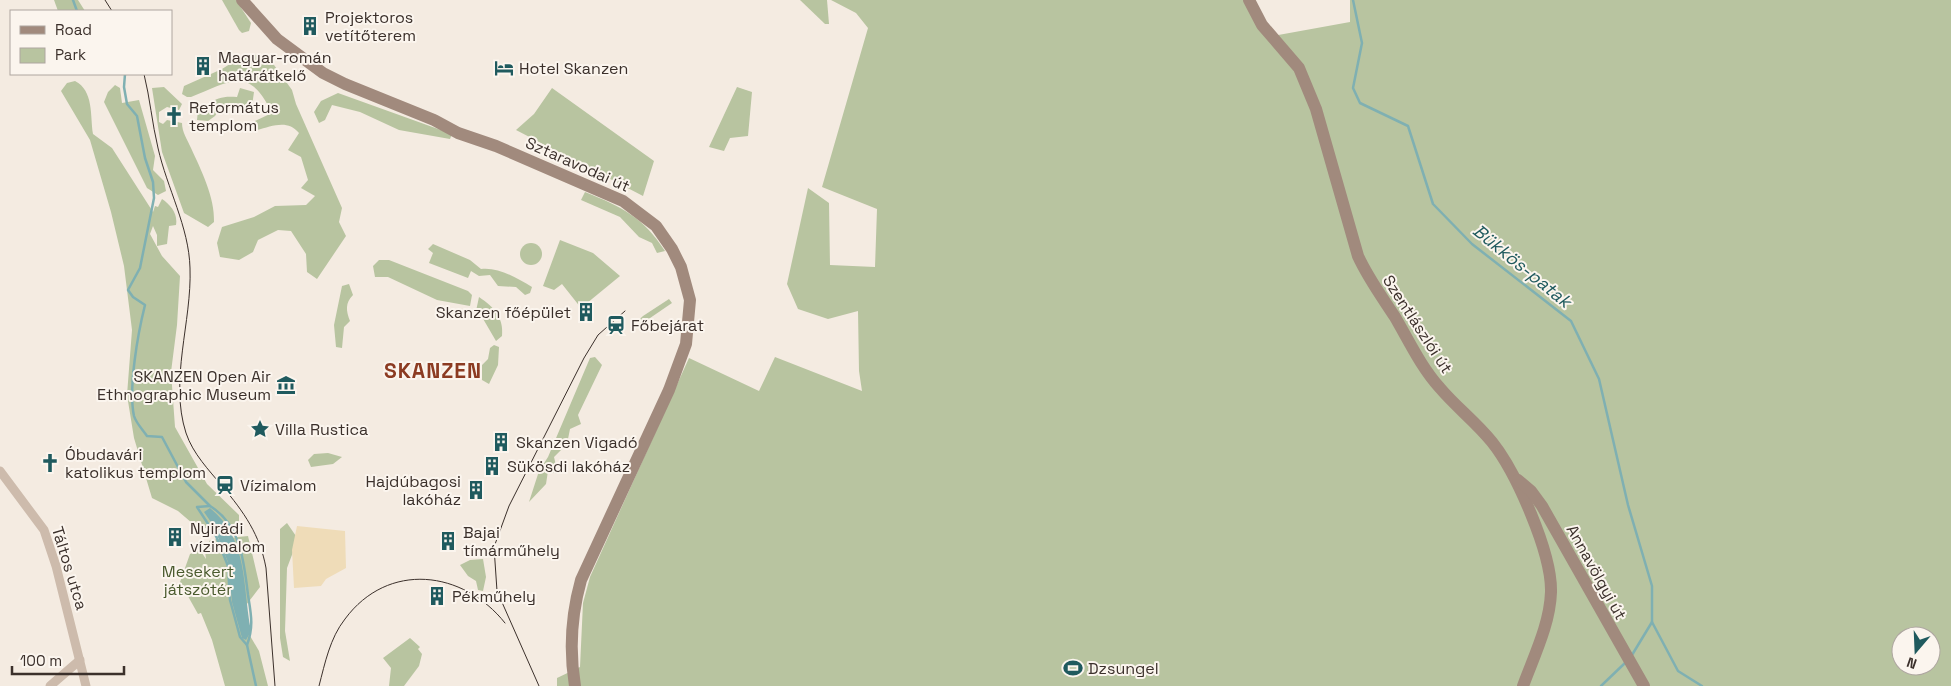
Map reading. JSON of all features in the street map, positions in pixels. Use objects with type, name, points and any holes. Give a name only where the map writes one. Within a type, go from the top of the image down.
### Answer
[{"type":"street","name":"Sztaravodai út","points":[[242,0],[277,39],[323,73],[623,201],[656,226],[681,267],[690,300],[686,344],[669,390],[581,580],[571,629],[575,686]]},
{"type":"street","name":"Szentlászlói út","points":[[1249,0],[1262,25],[1299,68],[1316,109],[1358,256],[1367,275],[1423,366],[1440,388],[1492,443],[1516,478],[1540,540],[1551,579],[1550,607],[1545,627],[1523,686]]},
{"type":"street","name":"Táltos utca","points":[[0,471],[44,530],[86,686]]},
{"type":"street","name":"Annavölgyi út","points":[[1516,478],[1531,491],[1542,506],[1644,686]]},
{"type":"street","points":[[50,686],[80,660]]},
{"type":"green space","points":[[54,0],[78,0],[84,10],[58,10]]},
{"type":"green space","points":[[222,0],[236,0],[251,23],[249,31],[242,33],[239,30]]},
{"type":"green space","points":[[800,0],[827,0],[829,24],[825,24]]},
{"type":"green space","points":[[831,0],[1245,0],[1267,37],[1350,22],[1350,0],[1951,0],[1951,686],[557,686],[557,678],[580,667],[583,603],[590,577],[689,358],[759,391],[775,357],[862,391],[859,371],[858,311],[828,319],[798,309],[787,284],[808,188],[829,203],[830,265],[875,267],[877,209],[822,187],[868,28],[856,13]]},
{"type":"green space","points":[[252,54],[269,58],[292,90],[296,104],[342,208],[339,222],[346,236],[317,279],[307,272],[306,254],[291,231],[278,230],[258,240],[253,252],[239,260],[220,257],[217,243],[222,227],[254,217],[275,206],[306,205],[315,196],[301,188],[308,180],[301,157],[288,150],[299,133],[290,126],[285,125],[257,130],[255,121],[272,113],[264,98],[255,88],[247,83],[238,81],[228,82],[191,97],[182,94],[184,86],[222,69],[244,55]]},
{"type":"green space","points":[[75,81],[81,85],[88,97],[93,134],[112,148],[153,212],[155,206],[158,207],[162,199],[171,207],[175,214],[176,225],[169,226],[167,244],[157,246],[157,235],[153,226],[150,234],[162,256],[180,276],[177,325],[171,372],[175,427],[207,484],[239,515],[239,523],[199,529],[178,511],[152,498],[134,438],[127,395],[132,330],[124,266],[111,212],[90,140],[61,91],[67,83]]},
{"type":"green space","points":[[115,85],[120,88],[122,103],[139,100],[155,156],[153,170],[164,181],[166,191],[158,195],[147,188],[104,102],[108,92]]},
{"type":"green space","points":[[164,87],[182,104],[179,110],[167,107],[159,112],[159,122],[163,124],[167,120],[182,123],[210,193],[214,222],[208,227],[184,213],[162,152],[152,88]]},
{"type":"green space","points":[[737,87],[752,92],[748,136],[730,138],[724,151],[709,147]]},
{"type":"green space","points":[[240,88],[254,92],[252,106],[244,110],[240,104],[222,105],[215,116],[208,121],[197,120],[200,105],[208,105],[221,98],[237,97]]},
{"type":"green space","points":[[552,88],[654,161],[643,196],[516,130],[534,114]]},
{"type":"green space","points":[[338,93],[452,134],[450,139],[399,130],[360,112],[332,105],[325,120],[319,123],[314,112],[321,101]]},
{"type":"green space","points":[[585,192],[631,214],[657,239],[665,251],[657,253],[652,243],[639,237],[620,217],[581,200]]},
{"type":"green space","points":[[560,240],[593,253],[620,276],[581,308],[562,284],[554,290],[543,286]]},
{"type":"green space","points":[[531,243],[539,246],[542,254],[539,262],[531,265],[523,262],[520,254],[523,246]]},
{"type":"green space","points":[[433,244],[470,260],[481,269],[501,271],[514,277],[532,287],[530,293],[525,295],[516,287],[498,286],[490,275],[479,276],[471,271],[468,278],[429,263],[433,253],[428,249]]},
{"type":"green space","points":[[379,260],[389,260],[468,291],[472,295],[470,306],[437,300],[388,277],[375,277],[373,266]]},
{"type":"green space","points":[[349,284],[353,295],[347,304],[350,321],[344,327],[342,348],[336,347],[334,325],[342,286]]},
{"type":"green space","points":[[479,297],[500,318],[502,336],[496,341],[482,317],[476,311]]},
{"type":"green space","points":[[669,299],[672,303],[634,329],[630,328],[643,316]]},
{"type":"green space","points":[[494,345],[499,347],[498,365],[489,384],[482,380],[482,365],[488,359],[490,348]]},
{"type":"green space","points":[[595,357],[602,365],[578,415],[581,424],[570,429],[567,444],[554,457],[558,474],[548,471],[546,484],[529,502],[539,471],[548,457],[590,358]]},
{"type":"green space","points":[[328,453],[342,457],[333,464],[311,467],[308,460],[314,454]]},
{"type":"green space","points":[[287,523],[298,539],[287,568],[285,631],[290,661],[283,657],[280,638],[280,529]]},
{"type":"green space","name":"Mesekert játszótér","points":[[248,536],[260,587],[243,609],[246,629],[259,651],[268,686],[225,686],[212,640],[201,613],[198,614],[180,582],[190,554],[200,550],[206,559],[205,551],[210,540]]},
{"type":"green space","points":[[483,559],[486,577],[483,591],[478,590],[476,581],[468,576],[460,565],[470,560]]},
{"type":"green space","points":[[410,638],[420,647],[418,649],[422,654],[419,666],[404,686],[389,686],[391,668],[383,658]]},
{"type":"sand","points":[[297,526],[345,531],[346,568],[326,579],[321,586],[294,588],[292,550]]},
{"type":"water","points":[[210,508],[223,521],[232,534],[238,549],[242,564],[251,631],[246,640],[242,638],[232,602],[228,562],[213,525],[204,512]]},
{"type":"waterway","points":[[73,0],[77,10]]},
{"type":"waterway","name":"Bükkös-patak","points":[[1353,0],[1362,43],[1353,88],[1360,103],[1408,126],[1433,204],[1472,244],[1571,321],[1599,379],[1628,505],[1652,586],[1652,622],[1678,671],[1702,686]]},
{"type":"waterway","points":[[125,75],[124,87],[127,104],[137,116],[145,158],[153,182],[154,198],[140,268],[128,290],[133,297],[145,305],[139,330],[133,376],[132,404],[134,416],[147,436],[162,437],[186,482],[210,506],[197,507],[216,536],[228,566],[230,600],[240,637],[247,645],[256,686]]},
{"type":"waterway","points":[[210,506],[228,523],[239,545],[245,570],[251,620],[251,632],[247,645]]},
{"type":"waterway","points":[[1632,655],[1652,622]]},
{"type":"waterway","points":[[1601,686],[1625,663]]},
{"type":"tram line","points":[[105,0],[111,10]]},
{"type":"tram line","points":[[144,75],[158,148],[182,223],[189,253],[190,288],[180,372],[181,413],[186,433],[193,448],[244,515],[260,545],[266,568],[275,686]]},
{"type":"tram line","points":[[539,686],[497,591],[494,547],[509,506],[584,358],[598,335],[625,311]]},
{"type":"tram line","points":[[319,686],[329,651],[340,626],[362,600],[382,588],[403,581],[425,579],[447,583],[468,592],[488,605],[505,623]]},
{"type":"place","name":"Projektoros vetítőterem","points":[[310,26]]},
{"type":"place","name":"Magyar-román határátkelő","points":[[203,66]]},
{"type":"place","name":"Hotel Skanzen","points":[[504,68]]},
{"type":"place","name":"Református templom","points":[[174,116]]},
{"type":"place","name":"Skanzen főépület","points":[[586,312]]},
{"type":"place","name":"Főbejárat","points":[[616,325]]},
{"type":"place","name":"SKANZEN Open Air Ethnographic Museum","points":[[286,385]]},
{"type":"place","name":"Villa Rustica","points":[[260,429]]},
{"type":"place","name":"Skanzen Vigadó","points":[[501,442]]},
{"type":"place","name":"Óbudavári katolikus templom","points":[[50,463]]},
{"type":"place","name":"Sükösdi lakóház","points":[[492,466]]},
{"type":"place","name":"Vízimalom","points":[[225,485]]},
{"type":"place","name":"Hajdúbagosi lakóház","points":[[476,490]]},
{"type":"place","name":"Nyirádi vízimalom","points":[[175,537]]},
{"type":"place","name":"Bajai tímárműhely","points":[[448,541]]},
{"type":"place","name":"Pékműhely","points":[[437,596]]},
{"type":"place","name":"Dzsungel","points":[[1073,668]]},
{"type":"district","name":"SKANZEN","points":[[433,371]]}]
